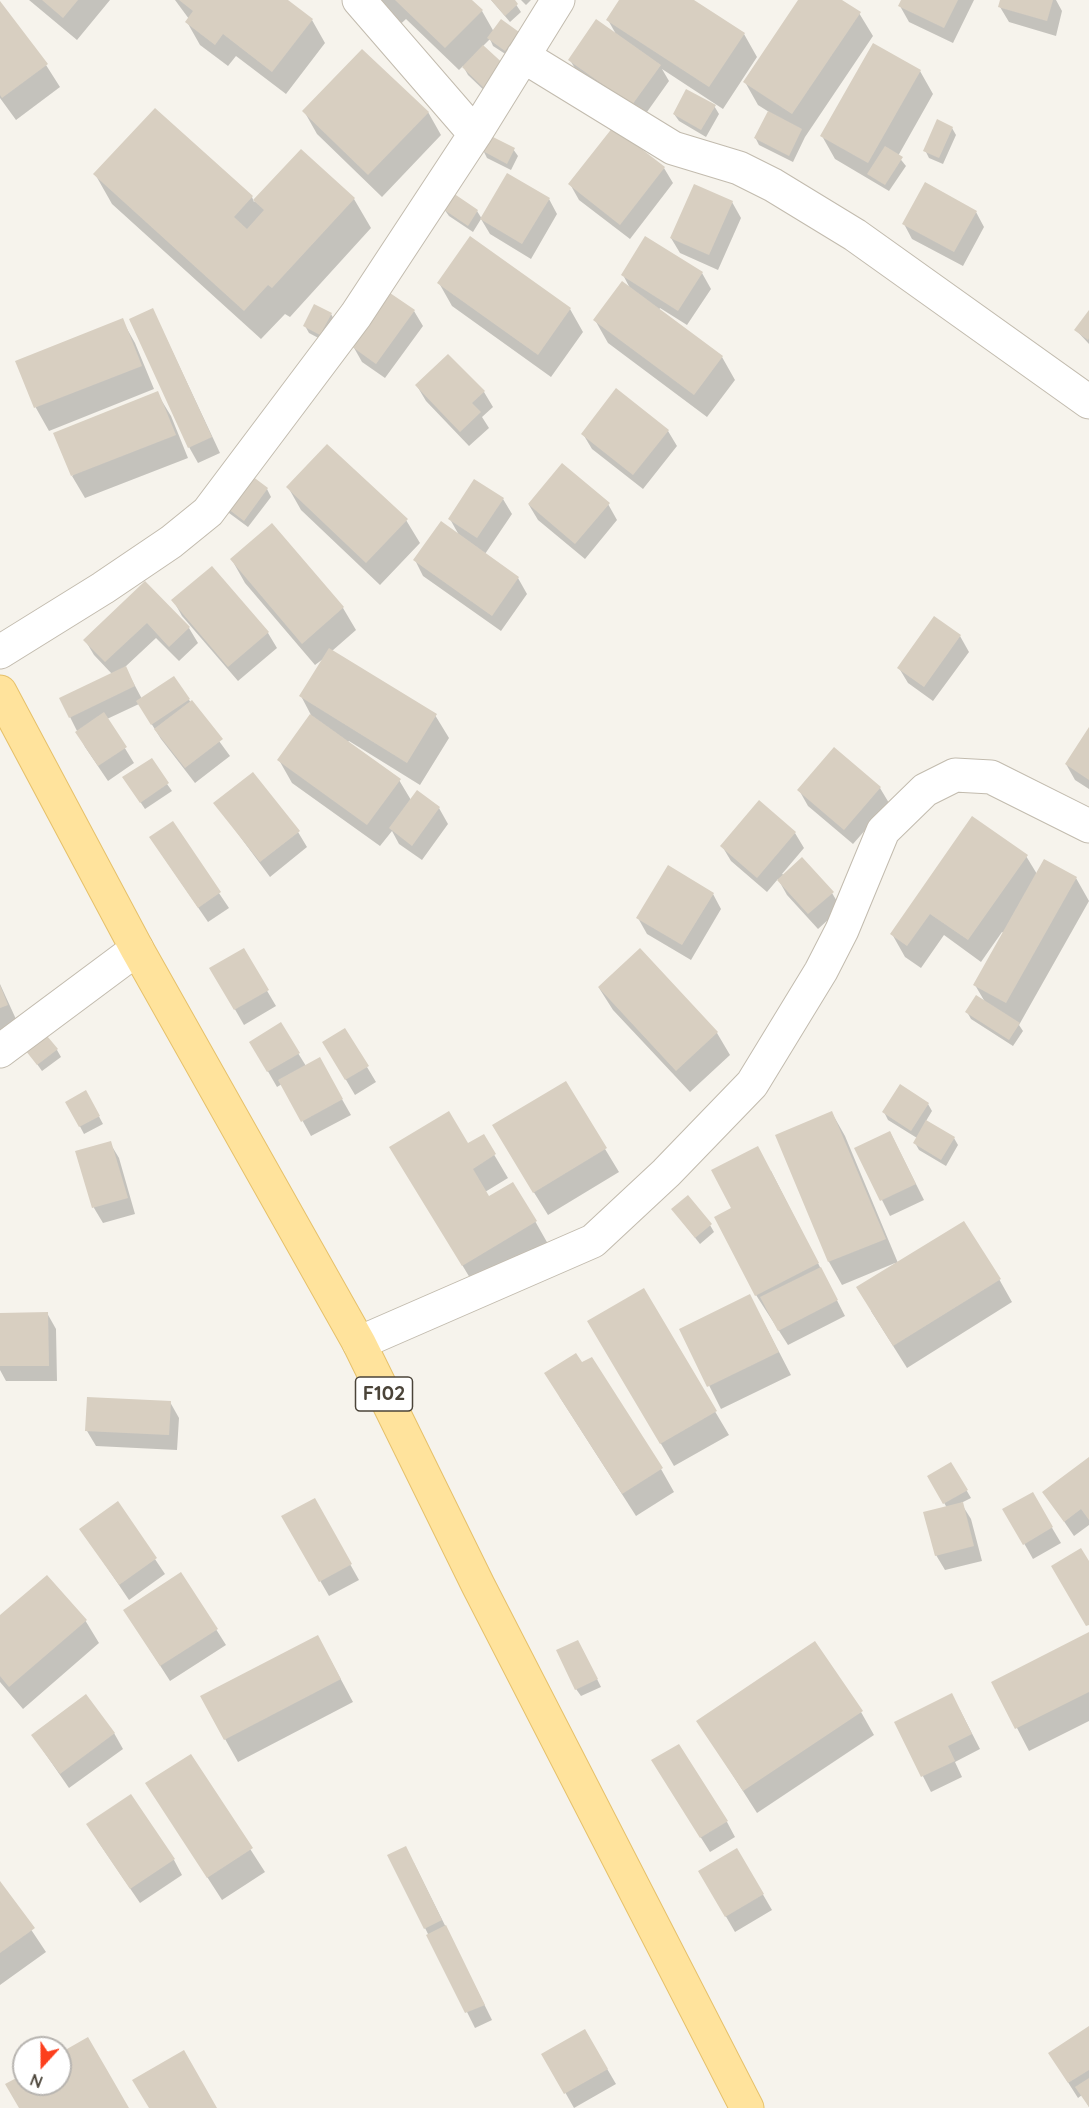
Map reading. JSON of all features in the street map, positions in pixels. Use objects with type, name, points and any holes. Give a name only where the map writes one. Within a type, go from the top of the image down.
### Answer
[{"type":"main road","name":"F102","points":[[0,692],[137,949],[359,1343],[483,1596],[747,2108]]},
{"type":"street","points":[[359,0],[475,134]]},
{"type":"street","points":[[0,652],[103,588],[171,542],[208,512],[356,315],[475,134],[558,0]]},
{"type":"street","points":[[524,56],[673,148],[739,168],[792,196],[855,235],[1089,402]]},
{"type":"street","points":[[359,1343],[593,1241],[666,1173],[752,1084],[821,971],[842,930],[883,831],[925,790],[955,775],[991,777],[1089,826]]},
{"type":"street","points":[[0,1051],[137,949]]},
{"type":"building","points":[[42,0],[78,0],[63,18]]},
{"type":"building","points":[[179,0],[288,0],[313,19],[272,72],[223,34],[215,45],[185,22],[193,11]]},
{"type":"building","points":[[395,0],[472,0],[483,10],[445,48]]},
{"type":"building","points":[[491,0],[515,0],[518,4],[505,16]]},
{"type":"building","points":[[619,0],[694,0],[745,33],[709,87],[606,20]]},
{"type":"building","points":[[798,0],[842,0],[861,12],[792,114],[743,82]]},
{"type":"building","points":[[901,0],[958,0],[944,28],[898,6]]},
{"type":"building","points":[[1000,0],[1053,0],[1047,21],[998,7]]},
{"type":"building","points":[[0,1],[48,64],[2,98],[0,95]]},
{"type":"building","points":[[501,19],[519,32],[505,51],[487,38]]},
{"type":"building","points":[[596,19],[661,65],[632,105],[568,60]]},
{"type":"building","points":[[873,43],[921,70],[868,163],[820,136]]},
{"type":"building","points":[[483,45],[508,68],[486,90],[462,67]]},
{"type":"building","points":[[362,49],[429,112],[368,175],[302,111]]},
{"type":"building","points":[[686,89],[716,105],[701,130],[673,114]]},
{"type":"building","points":[[155,108],[253,196],[234,217],[247,229],[264,210],[253,200],[301,149],[355,198],[272,288],[268,285],[244,311],[93,174]]},
{"type":"building","points":[[768,111],[802,129],[789,156],[754,138]]},
{"type":"building","points":[[937,119],[953,127],[939,158],[923,151]]},
{"type":"building","points":[[613,127],[665,167],[620,225],[568,184]]},
{"type":"building","points":[[489,135],[515,148],[507,164],[481,150]]},
{"type":"building","points":[[885,146],[903,157],[885,185],[867,174]]},
{"type":"building","points":[[507,173],[550,198],[522,244],[480,219]]},
{"type":"building","points":[[925,182],[977,211],[954,252],[902,224]]},
{"type":"building","points":[[694,184],[733,201],[709,255],[670,238]]},
{"type":"building","points":[[453,193],[478,210],[468,226],[443,209]]},
{"type":"building","points":[[470,236],[571,308],[538,355],[437,283]]},
{"type":"building","points":[[645,236],[703,272],[678,311],[621,275]]},
{"type":"building","points":[[622,281],[723,356],[694,395],[593,320]]},
{"type":"building","points":[[390,293],[415,310],[376,364],[351,346]]},
{"type":"building","points":[[314,304],[332,313],[320,335],[303,326]]},
{"type":"building","points":[[153,308],[212,437],[188,448],[129,319]]},
{"type":"building","points":[[1089,310],[1089,338],[1088,340],[1074,330]]},
{"type":"building","points":[[123,318],[142,366],[34,408],[15,361]]},
{"type":"building","points":[[448,354],[485,391],[472,403],[481,412],[460,432],[415,385]]},
{"type":"building","points":[[616,388],[669,430],[633,475],[581,434]]},
{"type":"building","points":[[158,391],[176,435],[71,476],[53,433]]},
{"type":"building","points":[[327,444],[408,519],[366,563],[286,487]]},
{"type":"building","points":[[562,463],[610,503],[575,544],[528,504]]},
{"type":"building","points":[[248,473],[268,488],[244,521],[223,505]]},
{"type":"building","points":[[474,479],[504,498],[477,538],[448,519]]},
{"type":"building","points":[[441,521],[519,577],[492,616],[413,560]]},
{"type":"building","points":[[272,523],[344,607],[302,644],[230,559]]},
{"type":"building","points":[[212,566],[269,632],[228,667],[171,600]]},
{"type":"building","points":[[145,581],[190,627],[169,647],[147,623],[105,662],[83,640]]},
{"type":"building","points":[[934,616],[961,635],[924,687],[897,668]]},
{"type":"building","points":[[329,648],[437,714],[407,763],[299,696]]},
{"type":"building","points":[[126,666],[135,686],[69,718],[59,698]]},
{"type":"building","points":[[174,676],[190,699],[151,725],[136,701]]},
{"type":"building","points":[[192,700],[223,739],[185,768],[154,729]]},
{"type":"building","points":[[104,712],[127,747],[98,766],[75,732]]},
{"type":"building","points":[[310,714],[401,779],[367,825],[277,760]]},
{"type":"building","points":[[1089,727],[1089,780],[1065,764]]},
{"type":"building","points":[[834,747],[881,787],[844,830],[797,790]]},
{"type":"building","points":[[152,758],[169,783],[140,803],[122,777]]},
{"type":"building","points":[[253,772],[300,831],[260,862],[213,803]]},
{"type":"building","points":[[417,790],[440,807],[412,846],[389,828]]},
{"type":"building","points":[[759,800],[796,832],[757,878],[720,846]]},
{"type":"building","points":[[972,816],[1028,855],[968,940],[930,914],[907,946],[890,934]]},
{"type":"building","points":[[173,821],[221,892],[198,908],[149,837]]},
{"type":"building","points":[[802,857],[834,892],[808,914],[777,880]]},
{"type":"building","points":[[1044,859],[1077,877],[1006,1003],[973,985]]},
{"type":"building","points":[[668,865],[714,893],[682,945],[636,918]]},
{"type":"building","points":[[244,948],[269,990],[234,1010],[209,968]]},
{"type":"building","points":[[640,948],[718,1032],[676,1071],[598,987]]},
{"type":"building","points":[[0,985],[8,1005],[0,1008]]},
{"type":"building","points":[[976,995],[1020,1023],[1009,1040],[965,1012]]},
{"type":"building","points":[[281,1022],[300,1053],[267,1072],[249,1042]]},
{"type":"building","points":[[345,1028],[369,1066],[345,1080],[322,1042]]},
{"type":"building","points":[[42,1030],[58,1049],[37,1065],[22,1046]]},
{"type":"building","points":[[320,1057],[343,1099],[301,1122],[278,1080]]},
{"type":"building","points":[[566,1081],[607,1148],[533,1193],[492,1125]]},
{"type":"building","points":[[900,1084],[929,1103],[911,1131],[882,1112]]},
{"type":"building","points":[[86,1090],[100,1116],[79,1127],[65,1102]]},
{"type":"building","points":[[449,1111],[468,1143],[484,1134],[496,1154],[473,1169],[489,1196],[513,1182],[537,1221],[462,1266],[389,1147]]},
{"type":"building","points":[[832,1111],[886,1239],[828,1262],[775,1135]]},
{"type":"building","points":[[926,1120],[955,1137],[941,1160],[913,1143]]},
{"type":"building","points":[[890,1131],[916,1184],[880,1201],[854,1148]]},
{"type":"building","points":[[111,1141],[128,1198],[92,1208],[75,1151]]},
{"type":"building","points":[[758,1146],[819,1263],[755,1296],[714,1217],[731,1208],[711,1170]]},
{"type":"building","points":[[688,1195],[712,1224],[695,1238],[671,1209]]},
{"type":"building","points":[[964,1221],[1001,1279],[893,1346],[856,1287]]},
{"type":"building","points":[[821,1267],[838,1300],[778,1331],[760,1297]]},
{"type":"building","points":[[644,1288],[717,1411],[660,1444],[587,1321]]},
{"type":"building","points":[[750,1294],[779,1352],[707,1387],[679,1329]]},
{"type":"building","points":[[48,1312],[49,1366],[0,1366],[0,1313]]},
{"type":"building","points":[[576,1353],[582,1362],[592,1357],[663,1468],[622,1494],[544,1373]]},
{"type":"building","points":[[87,1397],[171,1401],[169,1435],[85,1431]]},
{"type":"building","points":[[1089,1457],[1089,1520],[1081,1509],[1064,1522],[1042,1492]]},
{"type":"building","points":[[951,1462],[968,1490],[943,1504],[927,1476]]},
{"type":"building","points":[[1033,1492],[1053,1527],[1023,1545],[1002,1509]]},
{"type":"building","points":[[315,1498],[352,1564],[319,1582],[281,1516]]},
{"type":"building","points":[[118,1501],[157,1558],[119,1585],[79,1529]]},
{"type":"building","points":[[963,1502],[974,1546],[935,1556],[923,1512]]},
{"type":"building","points":[[1081,1548],[1089,1561],[1089,1625],[1086,1626],[1051,1566]]},
{"type":"building","points":[[181,1572],[218,1629],[160,1666],[123,1610]]},
{"type":"building","points":[[47,1575],[87,1620],[9,1687],[0,1676],[0,1615]]},
{"type":"building","points":[[1089,1632],[1089,1692],[1015,1729],[991,1682]]},
{"type":"building","points":[[318,1635],[341,1679],[224,1740],[200,1696]]},
{"type":"building","points":[[578,1640],[598,1679],[575,1690],[556,1650]]},
{"type":"building","points":[[815,1641],[863,1711],[743,1791],[696,1721]]},
{"type":"building","points":[[952,1693],[972,1734],[948,1746],[955,1761],[921,1777],[894,1722]]},
{"type":"building","points":[[86,1694],[115,1733],[60,1774],[31,1735]]},
{"type":"building","points":[[679,1744],[728,1821],[700,1838],[651,1760]]},
{"type":"building","points":[[191,1754],[253,1848],[207,1878],[145,1783]]},
{"type":"building","points":[[131,1794],[175,1859],[130,1889],[86,1824]]},
{"type":"building","points":[[406,1846],[442,1920],[424,1929],[387,1855]]},
{"type":"building","points":[[737,1848],[764,1894],[725,1917],[698,1871]]},
{"type":"building","points":[[0,1881],[35,1928],[0,1953]]},
{"type":"building","points":[[446,1925],[485,2005],[465,2013],[426,1935]]},
{"type":"building","points":[[1089,2026],[1089,2070],[1068,2083],[1048,2053]]},
{"type":"building","points":[[585,2029],[608,2069],[564,2094],[541,2054]]},
{"type":"building","points":[[88,2037],[129,2108],[19,2108],[12,2096],[72,2096],[72,2046]]},
{"type":"building","points":[[184,2050],[217,2108],[149,2108],[132,2080]]},
{"type":"building","points":[[1089,2078],[1089,2107],[1075,2087]]},
{"type":"building","points":[[12,2080],[12,2096],[5,2084]]}]
